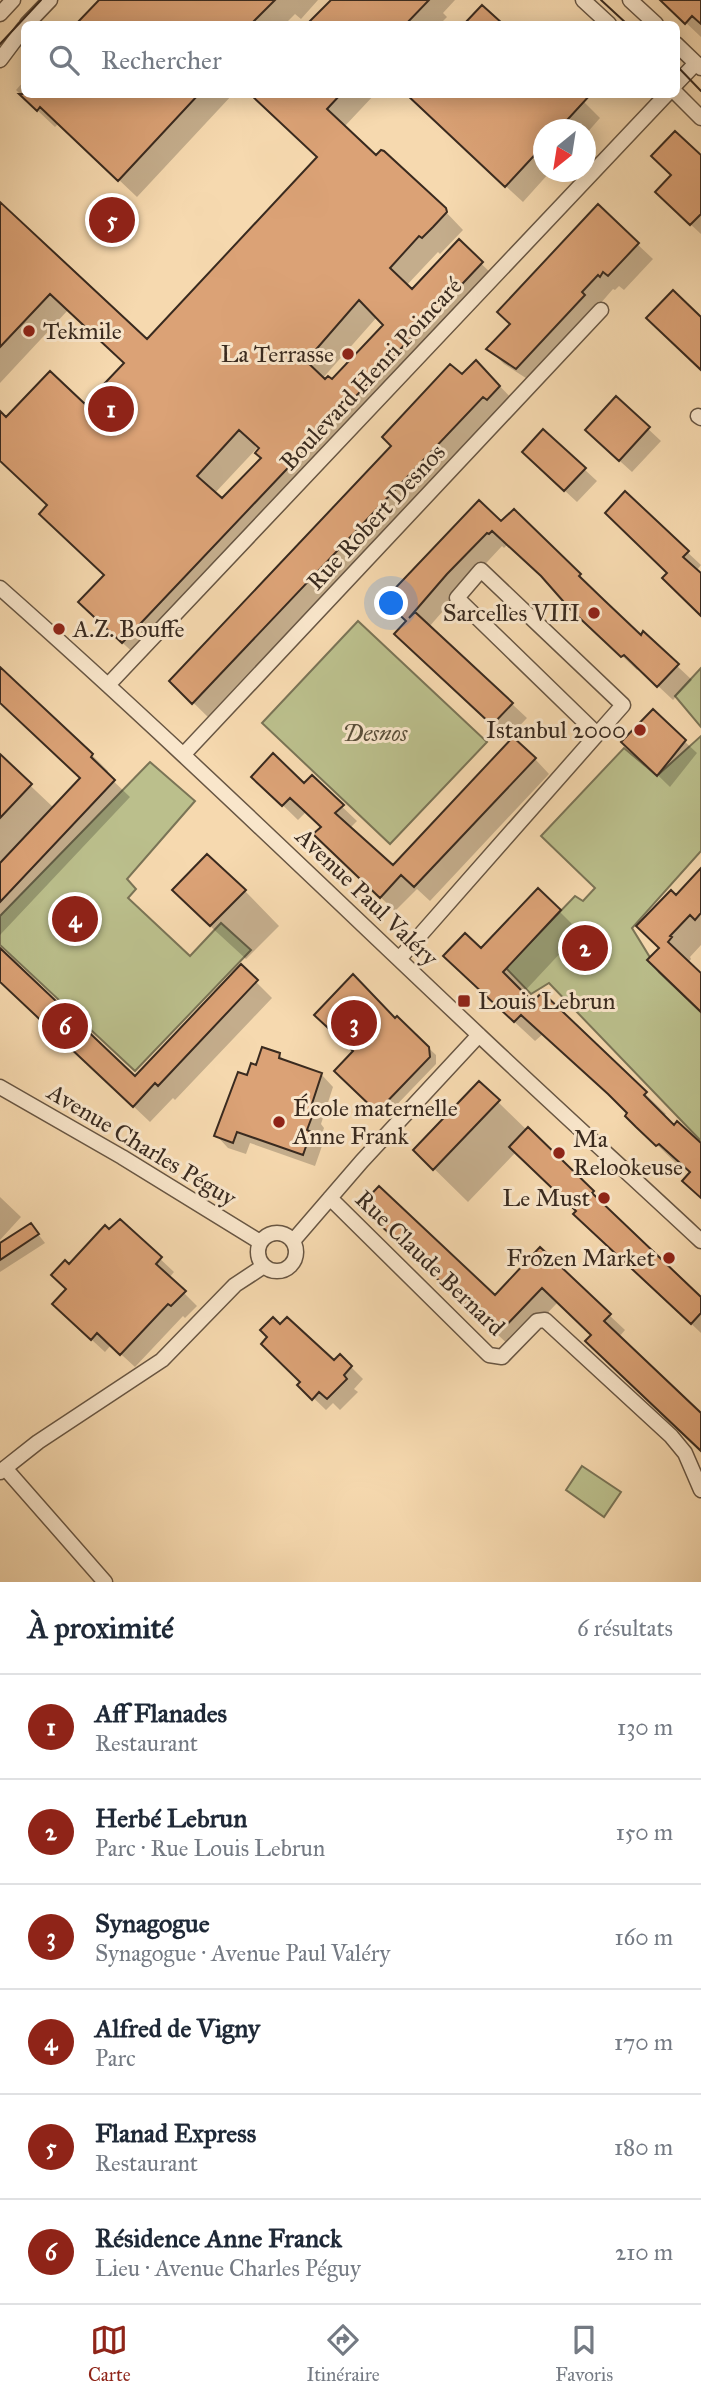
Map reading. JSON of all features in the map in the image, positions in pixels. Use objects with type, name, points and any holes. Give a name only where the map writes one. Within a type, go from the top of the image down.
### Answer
[{"type":"street","points":[[0,13],[13,0]]},
{"type":"street","points":[[31,21],[50,0]]},
{"type":"street","points":[[583,0],[606,21]]},
{"type":"street","points":[[630,0],[653,21]]},
{"type":"street","points":[[0,60],[21,33]]},
{"type":"street","points":[[680,47],[699,65],[680,81]]},
{"type":"street","points":[[680,96],[701,118]]},
{"type":"street","name":"Boulevard Henri Poincaré","points":[[109,684],[663,98]]},
{"type":"street","name":"Rue Robert Desnos","points":[[184,754],[601,310]]},
{"type":"street","points":[[400,958],[623,705],[481,570],[457,598],[597,734]]},
{"type":"street","name":"Avenue Paul Valéry","points":[[0,588],[109,684],[701,1241]]},
{"type":"street","points":[[293,1241],[479,1035]]},
{"type":"street","name":"Avenue Charles Péguy","points":[[0,1087],[122,1157],[260,1242]]},
{"type":"street","name":"Rue Claude Bernard","points":[[330,1198],[489,1355],[502,1357],[537,1321],[545,1320],[671,1436],[685,1453],[701,1490]]},
{"type":"street","points":[[276,1232],[283,1233],[293,1241],[296,1258],[289,1268],[276,1271],[264,1266],[258,1255],[260,1242],[264,1237],[276,1232]]},
{"type":"street","points":[[105,1582],[25,1488],[2,1470],[38,1442],[162,1360],[235,1285],[264,1266]]},
{"type":"green space","name":"Desnos","points":[[358,621],[487,742],[390,844],[262,723]]},
{"type":"green space","points":[[701,668],[701,727],[675,696]]},
{"type":"green space","points":[[701,736],[701,851],[632,928],[659,972],[701,1012],[701,1141],[549,983],[531,994],[506,968],[575,896],[583,901],[595,888],[541,836],[624,748],[655,774],[659,774]]},
{"type":"green space","points":[[150,762],[195,801],[127,879],[136,889],[128,898],[190,956],[221,923],[251,950],[135,1071],[0,945],[0,916]]},
{"type":"green space","points":[[582,1466],[621,1492],[604,1517],[566,1490]]},
{"type":"building","points":[[99,0],[275,0],[254,21],[79,21]]},
{"type":"building","points":[[331,0],[429,0],[409,21],[310,21]]},
{"type":"building","points":[[660,0],[701,0],[701,24],[692,16],[685,24]]},
{"type":"building","points":[[482,5],[500,21],[467,21]]},
{"type":"building","points":[[23,98],[195,98],[118,181],[40,107],[37,111]]},
{"type":"building","points":[[254,98],[337,98],[327,109],[376,155],[381,150],[384,151],[446,208],[447,212],[433,227],[422,238],[419,236],[390,268],[412,289],[459,239],[483,262],[122,643],[78,602],[104,575],[39,514],[47,505],[0,461],[0,411],[6,417],[50,371],[85,404],[124,363],[50,294],[0,347],[0,202],[147,339],[317,157]],"holes":[[[359,300],[383,325],[332,379],[328,376],[325,379],[306,361]],[[239,430],[259,448],[255,453],[261,458],[222,498],[197,476]]]},
{"type":"building","points":[[410,98],[587,98],[568,119],[533,119],[533,157],[505,187]]},
{"type":"building","points":[[675,131],[701,155],[701,214],[690,225],[655,192],[671,175],[651,156]]},
{"type":"building","points":[[598,204],[639,243],[608,276],[603,272],[600,277],[598,275],[582,292],[585,295],[516,369],[486,349],[510,324],[497,312]]},
{"type":"building","points":[[673,290],[701,317],[701,370],[646,318]]},
{"type":"building","points":[[476,360],[500,386],[487,400],[483,397],[192,704],[169,681],[391,446],[382,437],[450,364],[462,374]]},
{"type":"building","points":[[616,396],[650,427],[619,461],[585,430]]},
{"type":"building","points":[[543,429],[586,468],[564,491],[522,452]]},
{"type":"building","points":[[625,491],[689,551],[683,557],[701,573],[701,616],[662,578],[667,573],[605,513]]},
{"type":"building","name":"Sarcelles VIII","points":[[479,500],[501,521],[514,509],[641,635],[643,631],[679,664],[657,687],[570,609],[541,576],[492,531],[447,574],[409,618],[415,612],[513,703],[492,725],[394,634],[406,621],[384,600]]},
{"type":"building","points":[[0,667],[93,754],[91,757],[115,780],[0,902],[0,863],[80,778],[0,703]]},
{"type":"building","points":[[653,709],[686,740],[657,776],[621,742]]},
{"type":"building","points":[[513,737],[536,758],[414,887],[401,875],[380,898],[313,834],[321,827],[302,809],[290,798],[282,806],[251,777],[273,753],[304,783],[312,775],[344,805],[335,813],[393,865]]},
{"type":"building","points":[[0,754],[32,784],[0,818]]},
{"type":"building","points":[[207,854],[246,890],[210,926],[172,890]]},
{"type":"building","points":[[701,868],[701,913],[695,920],[690,915],[670,936],[672,937],[668,942],[701,973],[701,1012],[647,960],[659,948],[636,926],[671,890],[676,895]]},
{"type":"building","points":[[538,888],[561,910],[503,972],[533,1002],[542,992],[647,1092],[644,1095],[674,1125],[677,1121],[701,1143],[701,1198],[682,1181],[690,1172],[636,1127],[625,1116],[627,1113],[608,1094],[521,1015],[514,1022],[443,956],[465,933],[481,948]]},
{"type":"building","points":[[0,948],[135,1076],[241,964],[258,980],[158,1086],[155,1083],[133,1107],[0,982]]},
{"type":"building","points":[[353,974],[395,1018],[397,1016],[429,1047],[430,1057],[377,1112],[334,1071],[353,1051],[314,1015]]},
{"type":"building","points":[[262,1047],[280,1053],[279,1058],[322,1073],[309,1113],[313,1114],[307,1130],[311,1132],[303,1155],[237,1132],[233,1143],[214,1136],[238,1072],[247,1075],[251,1063],[256,1065]]},
{"type":"building","points":[[479,1081],[500,1100],[433,1170],[413,1150]]},
{"type":"building","points":[[528,1127],[594,1191],[592,1193],[701,1297],[701,1313],[691,1324],[573,1214],[576,1211],[509,1147]]},
{"type":"building","points":[[379,1186],[495,1295],[540,1247],[611,1314],[604,1321],[701,1413],[701,1451],[585,1341],[591,1335],[542,1288],[497,1335],[360,1206]]},
{"type":"building","points":[[120,1219],[162,1257],[156,1264],[186,1291],[171,1306],[168,1304],[120,1355],[97,1333],[91,1340],[52,1304],[66,1289],[51,1275],[65,1260],[69,1264],[105,1225],[109,1229]]},
{"type":"building","points":[[31,1223],[39,1234],[0,1260],[0,1243]]},
{"type":"building","points":[[273,1317],[280,1324],[287,1317],[334,1360],[340,1354],[352,1366],[344,1375],[347,1379],[327,1399],[319,1392],[312,1400],[297,1385],[300,1382],[261,1344],[267,1337],[260,1330]]},
{"type":"tram line","points":[[21,21],[41,0]]},
{"type":"tram line","points":[[601,0],[624,21]]},
{"type":"tram line","points":[[0,44],[21,21]]},
{"type":"tram line","points":[[680,69],[701,91]]},
{"type":"place","name":"Flanad Express","points":[[112,220]]},
{"type":"place","name":"Tekmile","points":[[29,331]]},
{"type":"place","name":"La Terrasse","points":[[348,354]]},
{"type":"place","name":"Aff Flanades","points":[[111,409]]},
{"type":"place","name":"Sarcelles VIII","points":[[594,613]]},
{"type":"place","name":"A.Z. Bouffe","points":[[59,629]]},
{"type":"place","name":"Istanbul 2000","points":[[640,730]]},
{"type":"place","name":"Alfred de Vigny","points":[[75,919]]},
{"type":"place","name":"Herbé Lebrun","points":[[585,948]]},
{"type":"place","name":"Louis Lebrun","points":[[464,1001]]},
{"type":"place","name":"Synagogue","points":[[354,1023]]},
{"type":"place","name":"Résidence Anne Franck","points":[[65,1026]]},
{"type":"place","name":"École maternelle Anne Frank","points":[[279,1122]]},
{"type":"place","name":"Ma Relookeuse","points":[[559,1153]]},
{"type":"place","name":"Le Must","points":[[604,1198]]},
{"type":"place","name":"Frozen Market","points":[[669,1258]]}]
